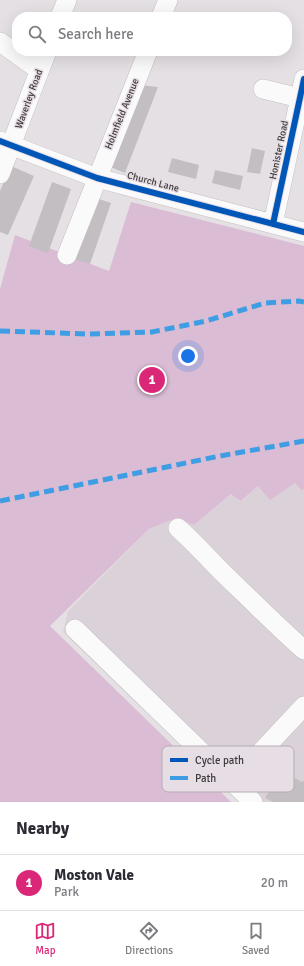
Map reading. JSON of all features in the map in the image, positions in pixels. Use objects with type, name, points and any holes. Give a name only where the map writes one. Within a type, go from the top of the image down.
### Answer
[{"type":"street","points":[[62,12],[66,0]]},
{"type":"street","points":[[163,12],[168,0]]},
{"type":"street","points":[[0,42],[12,51]]},
{"type":"street","points":[[20,56],[39,70]]},
{"type":"street","name":"Waverley Road","points":[[0,174],[6,144],[45,56]]},
{"type":"street","name":"Holmfield Avenue","points":[[67,255],[146,56]]},
{"type":"street","name":"Honister Road","points":[[273,224],[302,98],[304,80]]},
{"type":"street","points":[[263,89],[302,98]]},
{"type":"street","name":"Church Lane","points":[[6,144],[97,178],[304,232]]},
{"type":"street","points":[[178,528],[304,650]]},
{"type":"street","points":[[75,628],[196,746]]},
{"type":"street","points":[[267,746],[304,706]]},
{"type":"street","points":[[243,792],[253,802]]},
{"type":"shaded area","points":[[131,202],[304,246],[304,489],[302,491],[295,483],[270,500],[258,486],[241,501],[231,494],[194,525],[176,518],[149,529],[50,626],[173,746],[162,746],[162,792],[221,792],[231,802],[0,802],[0,289],[15,235],[109,271]]},
{"type":"shaded area","points":[[295,483],[302,491],[304,489],[304,802],[240,802],[230,792],[294,792],[294,746],[182,746],[63,632],[68,611],[149,529],[176,518],[194,524],[232,494],[242,501],[258,486]]},
{"type":"building","points":[[140,85],[158,87],[125,173],[108,166]]},
{"type":"building","points":[[252,148],[265,151],[260,174],[247,172]]},
{"type":"building","points":[[172,158],[199,165],[196,179],[168,172]]},
{"type":"building","points":[[11,166],[34,176],[8,235],[0,232],[0,191]]},
{"type":"building","points":[[215,170],[243,176],[240,190],[212,183]]},
{"type":"building","points":[[52,182],[71,189],[48,253],[29,246]]},
{"type":"building","points":[[93,197],[111,203],[90,264],[71,258]]},
{"type":"building","points":[[294,778],[302,782],[304,780],[304,802],[273,802],[265,798],[268,792],[294,792]]},
{"type":"marked path","points":[[0,331],[88,334],[152,332],[206,321],[265,303],[304,302]]},
{"type":"marked path","points":[[0,501],[220,456],[304,441]]},
{"type":"cycle path","points":[[273,224],[304,79]]},
{"type":"cycle path","points":[[0,141],[97,178],[304,232]]},
{"type":"place","name":"Moston Vale","points":[[152,380]]}]
